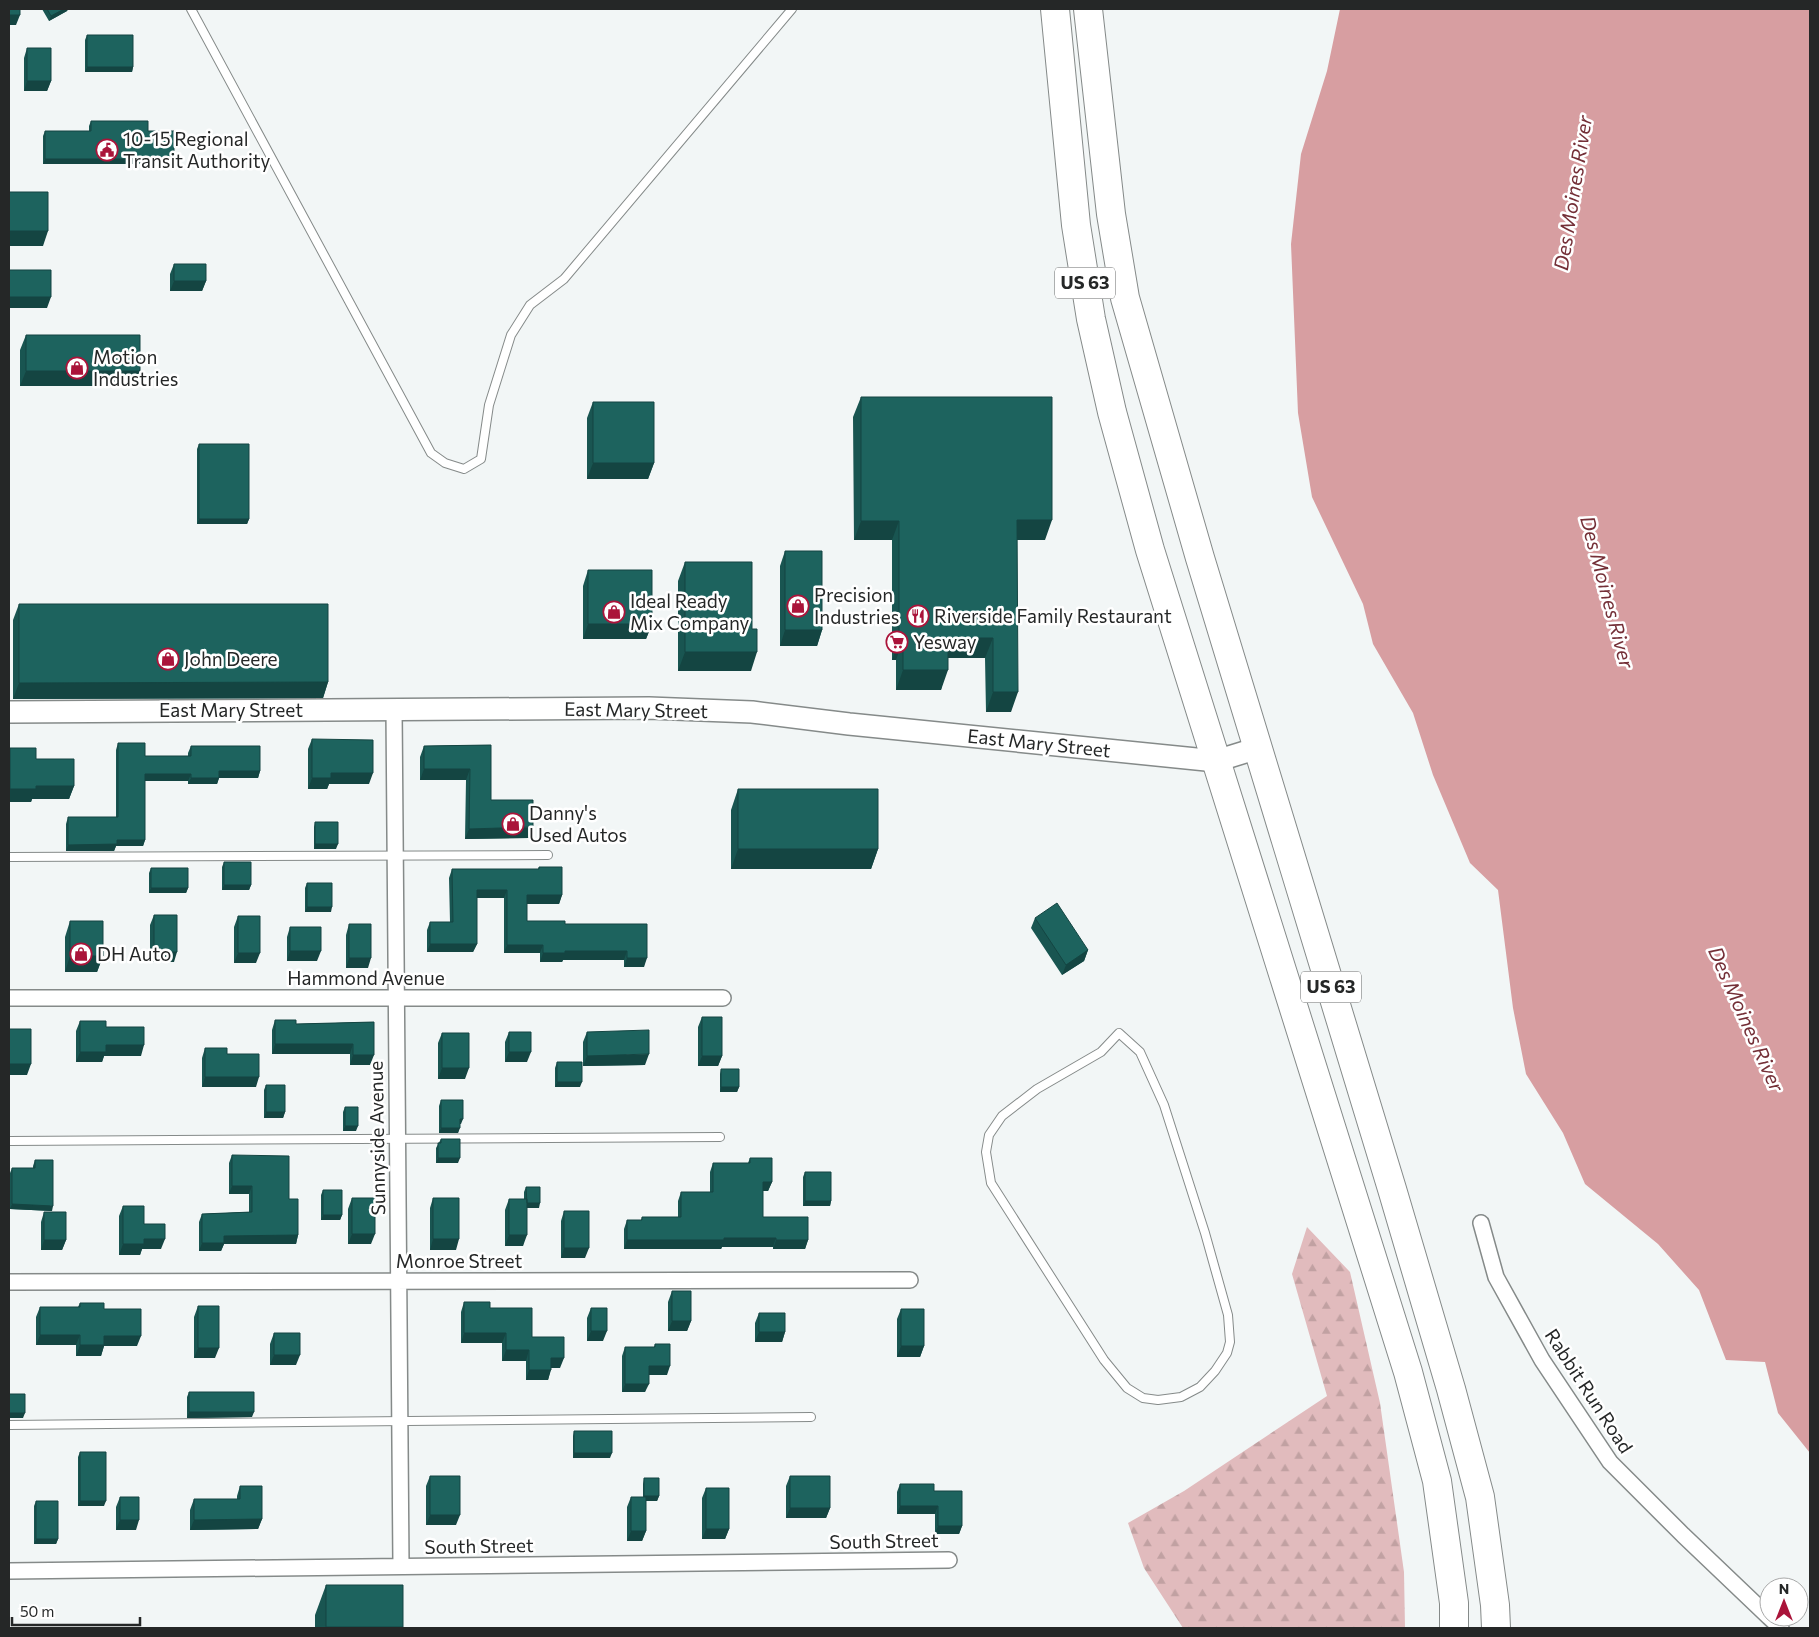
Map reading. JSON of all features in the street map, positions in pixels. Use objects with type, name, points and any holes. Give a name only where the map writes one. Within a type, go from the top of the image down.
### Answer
[{"type":"highway","name":"US 63","points":[[1055,9],[1076,225],[1091,319],[1112,412],[1150,550],[1408,1372],[1437,1481],[1454,1603],[1454,1628]]},
{"type":"highway","name":"US 63","points":[[1088,9],[1111,214],[1125,298],[1200,558],[1452,1389],[1480,1497],[1495,1605],[1496,1628]]},
{"type":"main road","name":"East Mary Street","points":[[9,712],[649,708],[752,712],[849,724],[1216,761],[1258,748]]},
{"type":"street","name":"Sunnyside Avenue","points":[[394,709],[401,1566]]},
{"type":"street","name":"Hammond Avenue","points":[[9,998],[723,998]]},
{"type":"street","name":"Rabbit Run Road","points":[[1480,1224],[1496,1277],[1542,1360],[1610,1462],[1759,1607]]},
{"type":"street","name":"Monroe Street","points":[[9,1282],[910,1280]]},
{"type":"street","name":"South Street","points":[[9,1571],[949,1560]]},
{"type":"lane","points":[[191,9],[432,452],[445,463],[464,469],[481,459],[489,404],[511,335],[530,305],[564,279],[792,9]]},
{"type":"lane","points":[[9,856],[548,856]]},
{"type":"lane","points":[[1119,1033],[1140,1052],[1164,1105],[1205,1233],[1228,1315],[1230,1342],[1227,1353],[1215,1371],[1200,1387],[1181,1397],[1158,1400],[1142,1398],[1127,1388],[1104,1360],[991,1183],[986,1152],[989,1135],[1002,1116],[1037,1089],[1101,1052],[1119,1033]]},
{"type":"lane","points":[[9,1141],[720,1137]]},
{"type":"lane","points":[[9,1425],[811,1417]]},
{"type":"green space","points":[[1307,1227],[1350,1272],[1380,1403],[1404,1572],[1405,1628],[1183,1628],[1144,1568],[1128,1523],[1184,1491],[1327,1396],[1292,1274]]},
{"type":"water","name":"Des Moines River","points":[[1340,9],[1810,9],[1810,1453],[1778,1413],[1765,1362],[1726,1360],[1699,1290],[1658,1244],[1585,1184],[1563,1133],[1526,1074],[1513,1008],[1498,890],[1470,863],[1433,775],[1413,713],[1373,644],[1363,604],[1312,497],[1298,413],[1291,244],[1301,154],[1327,71]]},
{"type":"building","points":[[9,9],[20,9],[20,15],[9,15]]},
{"type":"building","points":[[47,9],[64,9],[51,16]]},
{"type":"building","points":[[87,35],[133,35],[133,67],[87,67]]},
{"type":"building","points":[[27,48],[51,48],[51,81],[27,81]]},
{"type":"building","name":"10-15 Regional Transit Authority","points":[[91,121],[148,121],[148,131],[174,131],[174,159],[45,159],[45,131],[91,131]]},
{"type":"building","points":[[9,192],[48,192],[48,231],[9,231]]},
{"type":"building","points":[[174,264],[206,264],[206,281],[174,281]]},
{"type":"building","points":[[9,270],[51,270],[51,297],[9,297]]},
{"type":"building","points":[[26,335],[140,335],[140,371],[26,371]]},
{"type":"building","points":[[861,397],[1052,397],[1052,520],[1017,520],[1018,692],[993,692],[993,638],[948,638],[948,670],[903,670],[903,640],[899,640],[899,521],[861,521]]},
{"type":"building","points":[[593,402],[654,402],[654,463],[593,463]]},
{"type":"building","points":[[199,444],[249,444],[249,519],[199,519]]},
{"type":"building","name":"Precision Industries","points":[[785,551],[822,551],[822,630],[785,630]]},
{"type":"building","points":[[685,562],[752,562],[752,629],[757,629],[757,652],[685,652]]},
{"type":"building","name":"Ideal Ready Mix Company","points":[[588,570],[652,570],[652,624],[588,624]]},
{"type":"building","name":"John Deere","points":[[19,604],[328,604],[328,682],[19,683]]},
{"type":"building","points":[[312,739],[373,740],[373,773],[331,773],[331,778],[312,778]]},
{"type":"building","points":[[118,743],[145,743],[145,756],[191,756],[191,746],[260,746],[260,771],[219,771],[219,778],[191,778],[191,774],[145,774],[145,840],[117,840],[117,844],[68,845],[68,817],[118,817]]},
{"type":"building","points":[[491,745],[491,800],[533,800],[533,827],[469,829],[470,769],[424,769],[424,746]]},
{"type":"building","points":[[10,748],[36,748],[36,759],[74,759],[74,786],[36,786],[36,789],[10,789]]},
{"type":"building","points":[[738,789],[878,789],[878,849],[738,849]]},
{"type":"building","points":[[315,822],[338,822],[338,844],[315,844]]},
{"type":"building","points":[[224,862],[251,862],[251,885],[224,885]]},
{"type":"building","points":[[539,867],[562,867],[562,895],[527,895],[527,921],[565,921],[565,924],[647,924],[647,958],[627,958],[627,951],[543,953],[543,945],[507,945],[507,890],[477,890],[477,944],[430,944],[430,922],[453,922],[452,869],[539,869]]},
{"type":"building","points":[[151,868],[188,868],[188,888],[151,888]]},
{"type":"building","points":[[307,883],[332,883],[332,907],[307,907]]},
{"type":"building","points":[[1057,903],[1088,950],[1066,965],[1035,918]]},
{"type":"building","points":[[154,915],[177,915],[177,952],[154,952]]},
{"type":"building","points":[[238,916],[260,916],[260,953],[238,953]]},
{"type":"building","points":[[70,921],[103,921],[103,956],[70,956]]},
{"type":"building","points":[[349,924],[371,924],[371,958],[349,958]]},
{"type":"building","points":[[290,927],[321,927],[321,951],[290,951]]},
{"type":"building","points":[[702,1017],[722,1017],[722,1056],[702,1056]]},
{"type":"building","points":[[275,1020],[296,1020],[296,1024],[374,1022],[374,1055],[353,1055],[353,1044],[275,1044]]},
{"type":"building","points":[[80,1021],[106,1021],[106,1027],[144,1027],[144,1045],[106,1045],[106,1052],[80,1052]]},
{"type":"building","points":[[9,1029],[31,1029],[31,1064],[9,1064]]},
{"type":"building","points":[[649,1030],[649,1054],[587,1056],[587,1032]]},
{"type":"building","points":[[509,1032],[531,1032],[531,1052],[509,1052]]},
{"type":"building","points":[[442,1033],[469,1033],[469,1068],[442,1068]]},
{"type":"building","points":[[205,1048],[227,1048],[227,1054],[259,1054],[259,1077],[205,1077]]},
{"type":"building","points":[[557,1062],[582,1062],[582,1082],[557,1082]]},
{"type":"building","points":[[721,1069],[739,1069],[739,1087],[721,1087]]},
{"type":"building","points":[[266,1085],[285,1085],[285,1112],[266,1112]]},
{"type":"building","points":[[441,1100],[463,1100],[463,1119],[460,1119],[460,1128],[441,1128]]},
{"type":"building","points":[[345,1107],[358,1107],[358,1126],[345,1126]]},
{"type":"building","points":[[441,1139],[460,1139],[460,1158],[438,1158],[438,1143],[441,1143]]},
{"type":"building","points":[[232,1155],[289,1156],[289,1199],[298,1199],[298,1235],[224,1236],[224,1243],[202,1243],[202,1214],[252,1212],[252,1186],[232,1186]]},
{"type":"building","points":[[750,1158],[772,1158],[772,1182],[763,1182],[763,1217],[808,1217],[808,1240],[724,1238],[724,1240],[627,1240],[627,1220],[642,1220],[642,1217],[681,1217],[681,1192],[713,1192],[713,1163],[750,1163]]},
{"type":"building","points":[[35,1160],[53,1160],[53,1206],[12,1204],[12,1168],[35,1168]]},
{"type":"building","points":[[805,1172],[831,1172],[831,1201],[805,1201]]},
{"type":"building","points":[[526,1187],[540,1187],[540,1203],[527,1203]]},
{"type":"building","points":[[323,1190],[342,1190],[342,1215],[323,1215]]},
{"type":"building","points":[[352,1198],[375,1198],[375,1234],[352,1234]]},
{"type":"building","points":[[433,1198],[459,1198],[459,1239],[433,1239]]},
{"type":"building","points":[[509,1199],[527,1199],[527,1235],[509,1235]]},
{"type":"building","points":[[123,1206],[144,1206],[144,1224],[165,1224],[165,1239],[144,1239],[144,1244],[123,1244]]},
{"type":"building","points":[[564,1211],[589,1211],[589,1248],[564,1248]]},
{"type":"building","points":[[44,1212],[66,1212],[66,1240],[44,1240]]},
{"type":"building","points":[[672,1291],[691,1291],[691,1321],[672,1321]]},
{"type":"building","points":[[464,1302],[490,1302],[490,1308],[532,1308],[532,1337],[564,1337],[564,1358],[551,1358],[551,1370],[529,1370],[529,1350],[506,1350],[506,1333],[464,1333]]},
{"type":"building","points":[[80,1303],[104,1303],[104,1309],[141,1309],[141,1336],[104,1336],[104,1345],[80,1345],[80,1335],[40,1335],[40,1307],[80,1307]]},
{"type":"building","points":[[198,1306],[219,1306],[219,1348],[198,1348]]},
{"type":"building","points":[[591,1308],[607,1308],[607,1331],[591,1331]]},
{"type":"building","points":[[901,1309],[924,1309],[924,1346],[901,1346]]},
{"type":"building","points":[[759,1313],[785,1313],[785,1332],[759,1332]]},
{"type":"building","points":[[274,1333],[300,1333],[300,1355],[274,1355]]},
{"type":"building","points":[[655,1344],[670,1344],[670,1366],[649,1366],[649,1384],[625,1384],[625,1347],[655,1347]]},
{"type":"building","points":[[189,1392],[254,1392],[254,1412],[189,1412]]},
{"type":"building","points":[[9,1394],[25,1394],[25,1413],[9,1413]]},
{"type":"building","points":[[574,1431],[612,1431],[612,1453],[574,1453]]},
{"type":"building","points":[[80,1452],[106,1452],[106,1501],[80,1501]]},
{"type":"building","points":[[430,1476],[460,1476],[460,1515],[430,1515]]},
{"type":"building","points":[[790,1476],[830,1476],[830,1508],[790,1508]]},
{"type":"building","points":[[644,1478],[659,1478],[659,1496],[644,1496]]},
{"type":"building","points":[[900,1484],[934,1484],[934,1491],[962,1491],[962,1526],[938,1526],[938,1506],[900,1506]]},
{"type":"building","points":[[240,1486],[262,1486],[262,1519],[194,1520],[194,1499],[240,1499]]},
{"type":"building","points":[[706,1488],[729,1488],[729,1529],[706,1529]]},
{"type":"building","points":[[120,1497],[139,1497],[139,1520],[120,1520]]},
{"type":"building","points":[[631,1497],[646,1497],[646,1531],[631,1531]]},
{"type":"building","points":[[36,1501],[58,1501],[58,1539],[36,1539]]},
{"type":"building","points":[[326,1585],[403,1585],[403,1627],[326,1627]]},
{"type":"place","name":"10-15 Regional Transit Authority","points":[[107,150]]},
{"type":"place","name":"Motion Industries","points":[[77,368]]},
{"type":"place","name":"Precision Industries","points":[[798,606]]},
{"type":"place","name":"Ideal Ready Mix Company","points":[[614,612]]},
{"type":"place","name":"Riverside Family Restaurant","points":[[918,616]]},
{"type":"place","name":"Yesway","points":[[897,642]]},
{"type":"place","name":"John Deere","points":[[168,659]]},
{"type":"place","name":"Danny's Used Autos","points":[[513,824]]},
{"type":"place","name":"DH Auto","points":[[81,954]]}]
